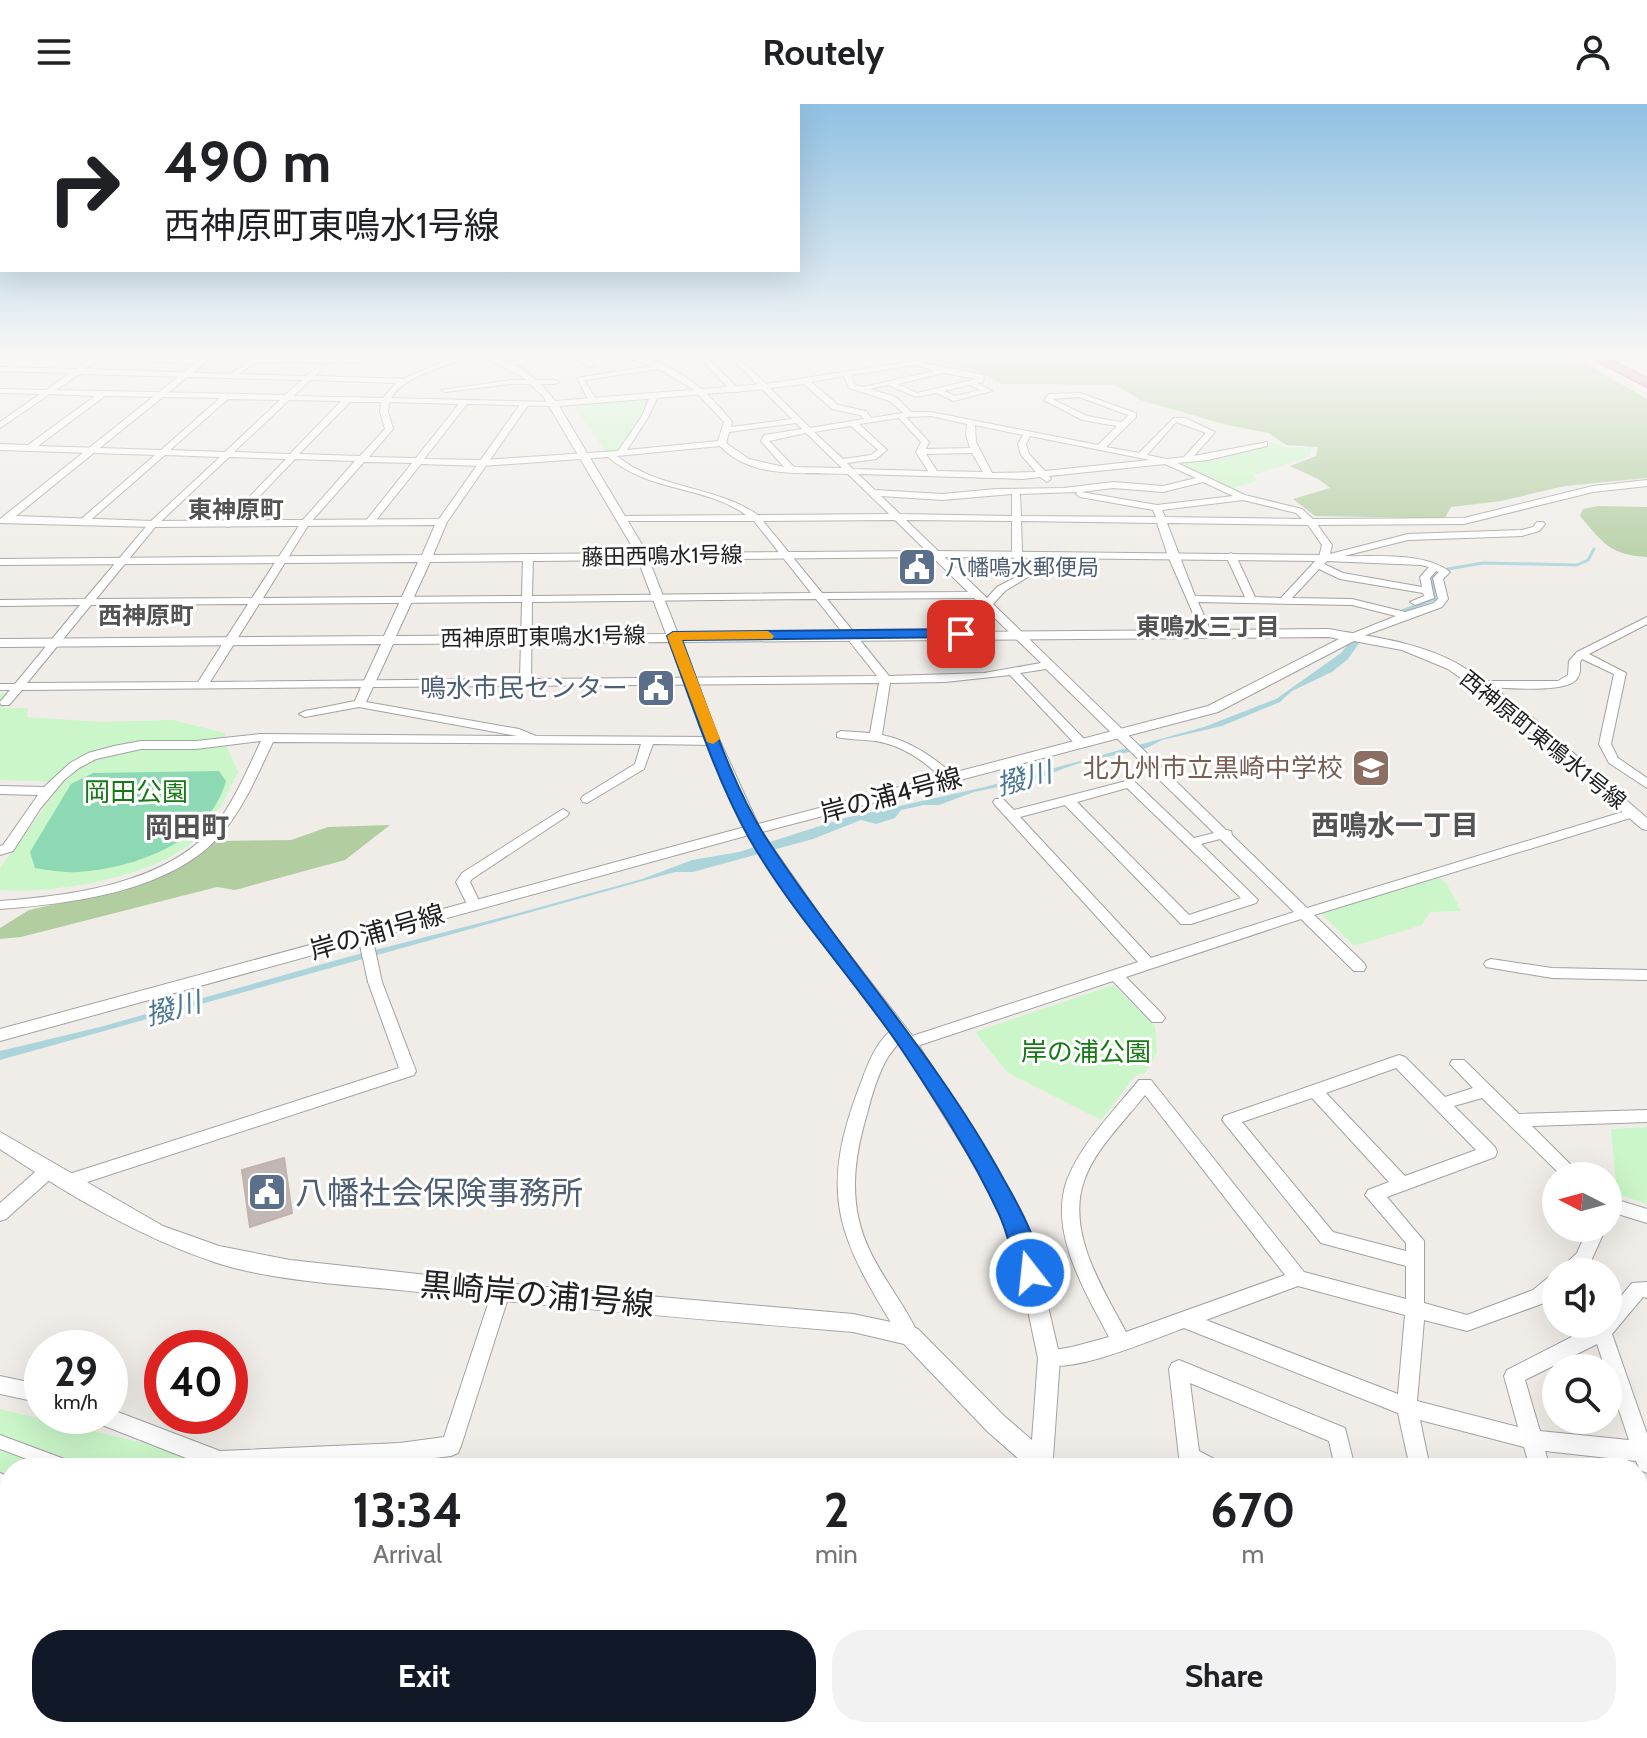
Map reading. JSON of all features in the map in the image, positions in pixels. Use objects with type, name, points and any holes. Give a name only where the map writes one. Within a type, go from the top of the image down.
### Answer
[{"type":"street","points":[[30,448],[50,433]]},
{"type":"street","points":[[3,522],[114,433]]},
{"type":"street","points":[[83,522],[185,433]]},
{"type":"street","points":[[5,703],[153,524],[249,433]]},
{"type":"street","points":[[228,524],[314,433]]},
{"type":"street","points":[[202,685],[305,523],[385,433]]},
{"type":"street","points":[[370,522],[440,433]]},
{"type":"street","points":[[359,704],[442,522],[504,433]]},
{"type":"street","points":[[571,433],[641,556],[713,741],[754,831],[823,932],[904,1038],[987,1169],[1010,1212],[1026,1254],[1049,1358],[1044,1458]]},
{"type":"street","points":[[616,454],[631,433]]},
{"type":"street","points":[[722,443],[726,433]]},
{"type":"street","points":[[781,433],[765,441],[792,470]]},
{"type":"street","points":[[809,433],[874,493],[974,595],[1226,834],[1359,967]]},
{"type":"street","points":[[839,462],[873,457],[883,450],[864,433]]},
{"type":"street","points":[[919,433],[925,442],[920,452]]},
{"type":"street","points":[[970,433],[976,456],[989,475]]},
{"type":"street","points":[[1028,433],[1022,444],[1025,455],[1043,475],[1064,491],[1157,508],[1242,497]]},
{"type":"street","points":[[1029,433],[1166,461],[1242,497],[1299,511],[1327,545],[1322,561],[1283,601]]},
{"type":"street","points":[[1100,448],[1114,433]]},
{"type":"street","points":[[1141,456],[1162,433]]},
{"type":"street","points":[[1186,460],[1210,433]]},
{"type":"street","points":[[0,447],[482,463],[586,457],[722,443],[739,459],[756,466],[792,470],[1043,475],[1186,460],[1264,444]]},
{"type":"street","points":[[920,452],[976,450]]},
{"type":"street","points":[[920,452],[934,473]]},
{"type":"street","points":[[616,454],[629,471],[723,498],[746,509],[757,519],[885,679],[876,735]]},
{"type":"street","points":[[874,493],[942,497],[1064,491],[1113,485],[1163,489],[1204,479]]},
{"type":"street","points":[[622,519],[898,517],[1464,521],[1593,489],[1647,483]]},
{"type":"street","points":[[986,605],[1011,582],[1023,577],[1017,551],[1016,492]]},
{"type":"street","points":[[1157,508],[1173,556],[1206,632]]},
{"type":"street","points":[[3,522],[442,522]]},
{"type":"street","points":[[1322,561],[1408,537],[1522,533],[1536,529],[1540,524]]},
{"type":"street","name":"藤田西鳴水1号線","points":[[0,562],[785,554],[1231,556],[1322,561]]},
{"type":"street","points":[[1231,556],[1252,601]]},
{"type":"street","points":[[525,682],[528,557]]},
{"type":"street","points":[[1322,561],[1379,559],[1440,568]]},
{"type":"street","points":[[1322,561],[1340,576],[1428,591]]},
{"type":"street","points":[[1191,599],[1352,602],[1399,613],[1438,605],[1443,599],[1438,578],[1440,568]]},
{"type":"street","points":[[1355,636],[1429,598],[1425,577],[1428,571],[1440,568]]},
{"type":"street","points":[[0,603],[974,595]]},
{"type":"street","points":[[1481,684],[1560,684],[1572,679],[1576,671],[1574,661],[1581,654],[1647,620]]},
{"type":"street","name":"西神原町東鳴水1号線","points":[[0,643],[1304,631],[1355,636],[1426,654],[1481,684],[1647,826]]},
{"type":"street","name":"岸の浦4号線","points":[[754,831],[1122,736],[1213,709],[1246,695],[1300,662],[1355,636]]},
{"type":"street","points":[[1581,654],[1620,673],[1605,744],[1613,760],[1647,784]]},
{"type":"street","points":[[0,687],[945,679],[1049,665]]},
{"type":"street","points":[[1013,672],[1082,744]]},
{"type":"street","points":[[305,714],[359,704],[519,733],[534,740]]},
{"type":"street","points":[[841,735],[876,735],[925,755],[951,779]]},
{"type":"street","points":[[0,851],[8,848],[48,791],[70,766],[110,749],[143,745],[195,745],[246,737],[713,741]]},
{"type":"street","points":[[0,905],[79,897],[157,871],[193,852],[210,839],[227,815],[269,738]]},
{"type":"street","points":[[587,799],[640,766],[648,740]]},
{"type":"street","points":[[1011,815],[1068,800],[1130,784],[1251,900],[1186,921],[1068,800]]},
{"type":"street","points":[[0,790],[48,791]]},
{"type":"street","points":[[999,802],[1149,965]]},
{"type":"street","points":[[474,905],[463,882],[467,876],[563,813]]},
{"type":"street","points":[[1035,1458],[910,1336],[858,1252],[848,1220],[843,1178],[855,1121],[886,1044],[1116,976],[1305,913],[1633,813]]},
{"type":"street","name":"岸の浦1号線","points":[[0,1035],[366,941],[474,905],[754,831]]},
{"type":"street","points":[[1191,843],[1226,834]]},
{"type":"street","points":[[69,1181],[408,1071],[366,941]]},
{"type":"street","points":[[1491,964],[1552,973],[1647,975]]},
{"type":"street","points":[[1116,976],[1157,1018]]},
{"type":"street","points":[[1415,1261],[1327,1238],[1230,1120],[1399,1061],[1489,1152],[1374,1195],[1415,1241],[1415,1261],[1415,1310],[1407,1407],[1418,1458]]},
{"type":"street","points":[[1458,1064],[1559,1162]]},
{"type":"street","points":[[1122,1342],[1097,1296],[1077,1242],[1072,1227],[1071,1199],[1076,1181],[1095,1149],[1145,1084],[1298,1278]]},
{"type":"street","points":[[1315,1091],[1402,1185]]},
{"type":"street","points":[[1442,1104],[1484,1091]]},
{"type":"street","points":[[1516,1120],[1647,1116]]},
{"type":"street","name":"黒崎岸の浦1号線","points":[[0,1139],[48,1171],[156,1232],[218,1255],[290,1269],[501,1292],[853,1323],[910,1336]]},
{"type":"street","points":[[0,1214],[48,1171]]},
{"type":"street","points":[[1622,1208],[1647,1216]]},
{"type":"street","points":[[1049,1358],[1072,1356],[1122,1342],[1298,1278],[1467,1323],[1542,1294]]},
{"type":"street","points":[[1622,1309],[1639,1289],[1647,1290]]},
{"type":"street","points":[[324,1458],[451,1446],[501,1292]]},
{"type":"street","points":[[1186,1320],[1407,1407],[1532,1440],[1646,1455],[1604,1338]]},
{"type":"street","points":[[1537,1458],[1514,1376],[1590,1338]]},
{"type":"street","points":[[1191,1458],[1179,1369],[1338,1435],[1343,1458]]},
{"type":"street","points":[[0,1385],[24,1390]]},
{"type":"street","points":[[128,1426],[201,1458]]},
{"type":"street","points":[[0,1442],[43,1458]]},
{"type":"green space","points":[[593,433],[629,433],[616,451],[605,451]]},
{"type":"green space","points":[[1269,433],[1647,433],[1647,478],[1565,486],[1501,501],[1451,507],[1445,518],[1315,516],[1293,499],[1330,488],[1290,466],[1316,456],[1318,447],[1286,445]]},
{"type":"green space","points":[[1270,442],[1284,447],[1312,448],[1310,456],[1254,475],[1257,481],[1230,489],[1177,463],[1238,453]]},
{"type":"green space","points":[[1598,506],[1647,507],[1647,557],[1624,554],[1608,546],[1595,534],[1580,516],[1583,509]]},
{"type":"green space","name":"岡田公園","points":[[20,689],[4,708],[28,708],[27,717],[101,722],[173,720],[225,733],[225,743],[238,772],[205,829],[172,856],[125,875],[99,881],[46,889],[0,890],[0,868],[63,782],[0,780],[0,694]]},
{"type":"green space","points":[[219,771],[226,781],[217,802],[187,836],[167,848],[146,858],[100,869],[73,872],[35,868],[30,852],[71,784],[93,773]]},
{"type":"green space","points":[[390,825],[345,860],[235,890],[217,887],[21,937],[0,939],[0,928],[29,910],[115,891],[189,858],[217,841],[291,840],[328,827]]},
{"type":"green space","points":[[1440,878],[1447,884],[1461,911],[1430,912],[1422,925],[1354,946],[1320,912]]},
{"type":"green space","name":"岸の浦公園","points":[[1113,985],[1155,1026],[1157,1053],[1145,1073],[1136,1075],[1101,1120],[1008,1073],[975,1032]]},
{"type":"green space","points":[[1647,1127],[1647,1204],[1622,1196],[1622,1162],[1614,1162],[1611,1129]]},
{"type":"green space","points":[[0,1409],[24,1415],[24,1434],[105,1434],[190,1458],[0,1458]]},
{"type":"water","name":"撥川","points":[[1353,638],[1362,639],[1348,659],[1332,672],[1292,691],[1280,702],[1222,726],[1076,764],[1033,780],[974,792],[939,805],[901,810],[895,818],[876,824],[861,820],[813,839],[693,872],[675,872],[0,1060],[0,1051],[100,1027],[642,879],[692,860],[739,852],[845,818],[985,787],[1204,727],[1276,699],[1341,653]]},
{"type":"building","name":"八幡社会保険事務所","points":[[284,1158],[292,1213],[250,1227],[242,1170]]},
{"type":"waterway","points":[[1402,611],[1435,599],[1431,576],[1436,571],[1483,563],[1577,565],[1588,560],[1594,549]]},
{"type":"slow traffic","points":[[713,739],[673,636],[768,636]]},
{"type":"place","name":"八幡鳴水郵便局","points":[[917,567]]},
{"type":"place","name":"鳴水市民センター","points":[[656,688]]},
{"type":"place","name":"北九州市立黒崎中学校","points":[[1371,768]]},
{"type":"place","name":"八幡社会保険事務所","points":[[267,1192]]},
{"type":"district","name":"東神原町","points":[[236,509]]},
{"type":"district","name":"西神原町","points":[[146,615]]},
{"type":"district","name":"東鳴水三丁目","points":[[1208,626]]},
{"type":"district","name":"西鳴水一丁目","points":[[1395,825]]},
{"type":"district","name":"岡田町","points":[[187,827]]},
{"type":"route","points":[[961,634],[673,636],[732,787],[758,839],[823,932],[908,1043],[987,1169],[1010,1212],[1030,1273]]}]
